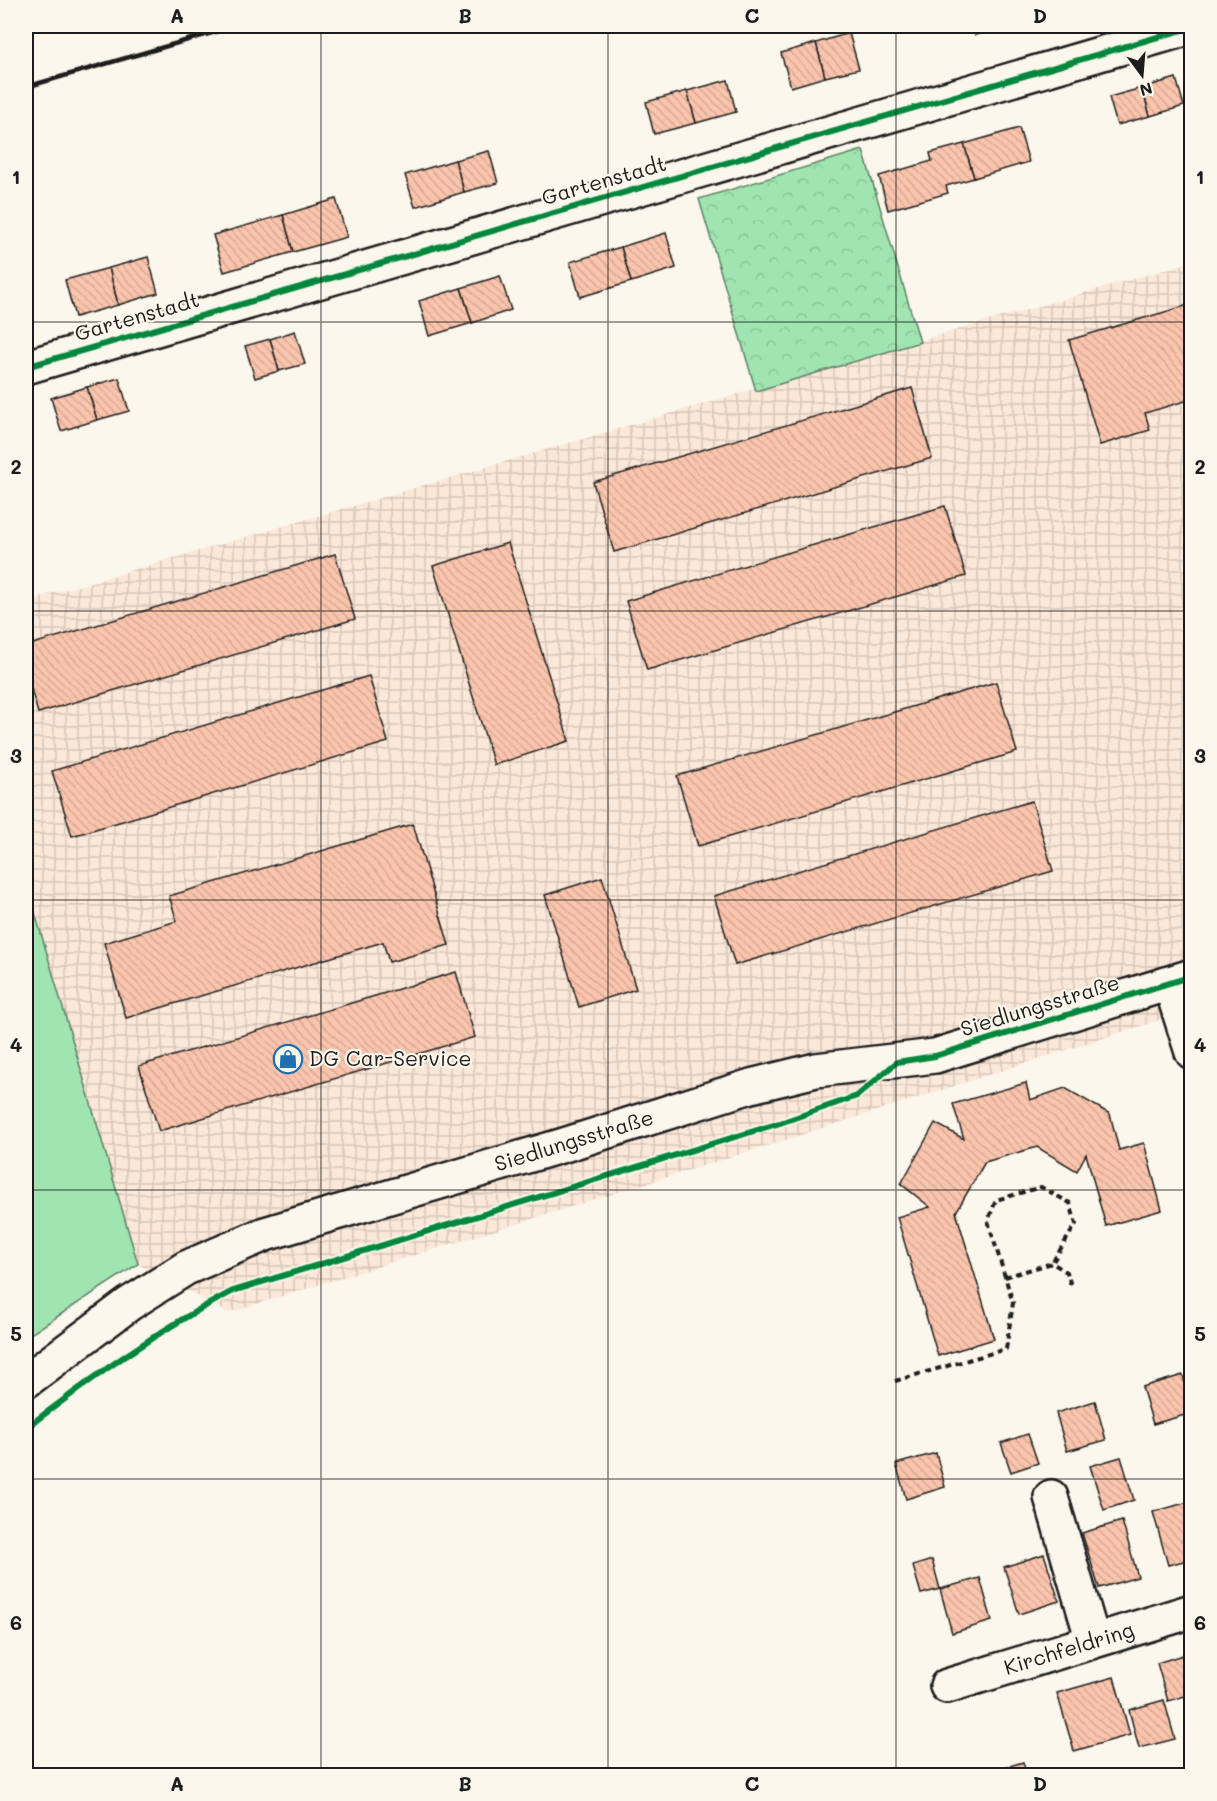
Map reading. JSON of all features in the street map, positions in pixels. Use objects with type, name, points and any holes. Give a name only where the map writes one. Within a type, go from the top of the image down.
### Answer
[{"type":"street","name":"Gartenstadt","points":[[26,367],[1191,27]]},
{"type":"street","points":[[1181,980],[1191,1052]]},
{"type":"street","name":"Siedlungsstraße","points":[[26,1381],[129,1304],[186,1268],[265,1234],[751,1086],[816,1070],[935,1056],[1181,980]]},
{"type":"street","points":[[1051,1497],[1093,1641]]},
{"type":"street","name":"Kirchfeldring","points":[[947,1686],[1191,1611]]},
{"type":"path","points":[[895,1381],[1006,1349],[1013,1303],[1005,1277],[988,1221],[996,1200],[1041,1187],[1070,1203],[1076,1224],[1052,1263],[1005,1277]]},
{"type":"path","points":[[1052,1263],[1067,1272],[1071,1286]]},
{"type":"shaded area","points":[[1191,262],[1191,1010],[754,1150],[228,1313],[138,1264],[26,882],[26,601]]},
{"type":"green space","points":[[863,150],[920,342],[756,391],[699,199]]},
{"type":"green space","points":[[26,882],[138,1264],[26,1337]]},
{"type":"building","points":[[973,26],[1009,26],[975,35]]},
{"type":"building","points":[[849,33],[859,69],[825,77],[816,43]]},
{"type":"building","points":[[816,43],[825,77],[791,87],[781,53]]},
{"type":"building","points":[[1176,78],[1184,106],[1150,116],[1142,88]]},
{"type":"building","points":[[728,80],[736,112],[696,123],[687,91]]},
{"type":"building","points":[[1142,88],[1150,116],[1117,125],[1109,97]]},
{"type":"building","points":[[687,91],[696,123],[654,134],[646,102]]},
{"type":"building","points":[[1019,128],[1029,162],[974,178],[964,144]]},
{"type":"building","points":[[964,144],[974,178],[946,186],[948,193],[888,210],[879,176],[932,161],[930,153]]},
{"type":"building","points":[[489,151],[498,183],[464,192],[455,160]]},
{"type":"building","points":[[455,160],[464,192],[415,207],[405,175]]},
{"type":"building","points":[[336,199],[347,237],[293,252],[283,215]]},
{"type":"building","points":[[283,215],[293,252],[224,272],[213,235]]},
{"type":"building","points":[[666,233],[676,268],[631,282],[621,247]]},
{"type":"building","points":[[621,247],[631,282],[580,297],[570,262]]},
{"type":"building","points":[[148,257],[158,293],[118,305],[109,268]]},
{"type":"building","points":[[109,268],[118,305],[75,317],[65,280]]},
{"type":"building","points":[[500,276],[511,310],[472,323],[461,288]]},
{"type":"building","points":[[461,288],[472,323],[429,336],[419,301]]},
{"type":"building","points":[[1192,304],[1192,399],[1145,413],[1150,430],[1100,445],[1069,340]]},
{"type":"building","points":[[295,331],[305,364],[279,371],[270,339]]},
{"type":"building","points":[[270,339],[279,371],[255,378],[245,346]]},
{"type":"building","points":[[119,378],[129,411],[97,420],[87,387]]},
{"type":"building","points":[[87,387],[97,420],[61,431],[51,398]]},
{"type":"building","points":[[912,388],[932,458],[614,552],[593,482]]},
{"type":"building","points":[[945,506],[966,576],[647,670],[626,601]]},
{"type":"building","points":[[508,543],[569,741],[494,765],[433,566]]},
{"type":"building","points":[[335,554],[355,619],[38,713],[26,672],[26,646]]},
{"type":"building","points":[[369,676],[388,742],[72,836],[52,771]]},
{"type":"building","points":[[996,682],[1017,752],[698,846],[677,776]]},
{"type":"building","points":[[1032,801],[1053,871],[735,965],[714,896]]},
{"type":"building","points":[[413,824],[449,945],[389,962],[383,942],[126,1018],[104,943],[177,921],[169,896]]},
{"type":"building","points":[[602,877],[636,989],[579,1007],[545,895]]},
{"type":"building","points":[[456,972],[475,1037],[159,1131],[139,1066]]},
{"type":"building","points":[[1026,1083],[1030,1100],[1065,1088],[1110,1114],[1119,1150],[1144,1143],[1162,1210],[1106,1226],[1086,1154],[1077,1171],[1037,1147],[985,1162],[956,1212],[994,1339],[938,1356],[897,1217],[930,1207],[901,1184],[935,1123],[964,1139],[953,1104]]},
{"type":"building","points":[[1183,1375],[1192,1413],[1153,1424],[1142,1387]]},
{"type":"building","points":[[1095,1401],[1106,1440],[1067,1451],[1056,1413]]},
{"type":"building","points":[[1028,1434],[1038,1463],[1011,1472],[1001,1443]]},
{"type":"building","points":[[936,1453],[945,1487],[906,1499],[896,1464]]},
{"type":"building","points":[[1121,1457],[1134,1500],[1104,1510],[1090,1466]]},
{"type":"building","points":[[1192,1501],[1192,1559],[1168,1565],[1153,1512]]},
{"type":"building","points":[[1122,1521],[1138,1577],[1099,1588],[1082,1533]]},
{"type":"building","points":[[1044,1554],[1059,1601],[1019,1614],[1004,1567]]},
{"type":"building","points":[[932,1560],[940,1589],[921,1594],[913,1566]]},
{"type":"building","points":[[980,1578],[992,1621],[952,1633],[940,1589]]},
{"type":"building","points":[[1192,1652],[1192,1694],[1168,1701],[1157,1663]]},
{"type":"building","points":[[1114,1677],[1130,1735],[1074,1751],[1057,1693]]},
{"type":"building","points":[[1164,1700],[1175,1739],[1139,1748],[1129,1710]]},
{"type":"building","points":[[1023,1762],[1027,1776],[980,1776],[980,1775]]},
{"type":"railway","points":[[26,87],[236,26]]},
{"type":"cycle path","points":[[26,367],[1192,27]]},
{"type":"cycle path","points":[[26,1428],[152,1338],[233,1291],[780,1123],[857,1096],[897,1062],[935,1056],[1192,976]]},
{"type":"place","name":"DG Car-Service","points":[[288,1059]]}]
